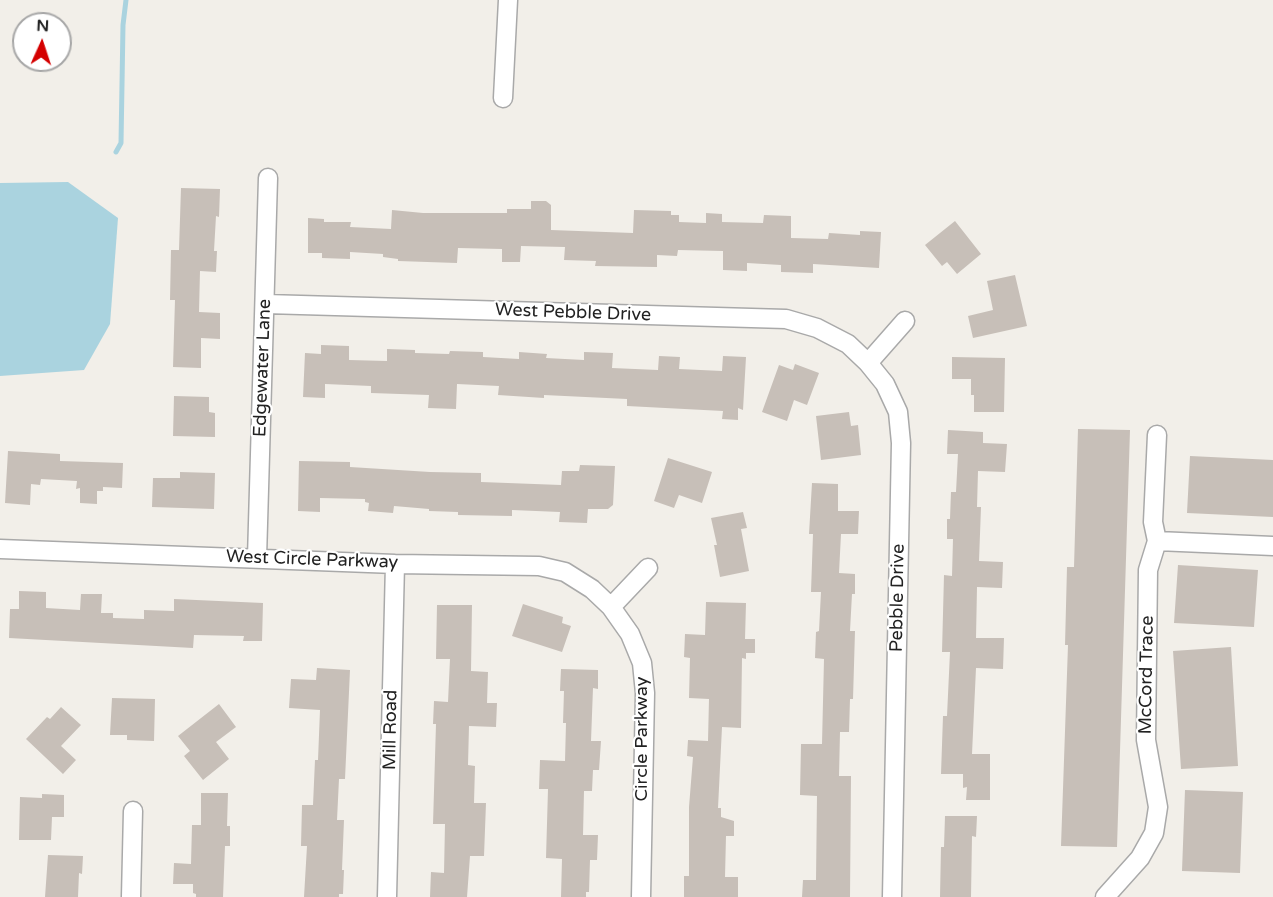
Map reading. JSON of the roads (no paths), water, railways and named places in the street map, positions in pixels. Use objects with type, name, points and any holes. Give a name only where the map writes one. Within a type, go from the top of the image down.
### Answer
[{"type":"street","points":[[503,98],[508,0]]},
{"type":"street","name":"Edgewater Lane","points":[[257,558],[268,178]]},
{"type":"street","name":"West Pebble Drive","points":[[266,304],[786,319],[817,328],[848,344],[868,363]]},
{"type":"street","points":[[868,363],[905,321]]},
{"type":"street","name":"Pebble Drive","points":[[868,363],[885,384],[898,412],[901,443],[892,897]]},
{"type":"street","name":"McCord Trace","points":[[1105,897],[1140,858],[1154,833],[1158,807],[1146,740],[1148,570],[1157,541],[1153,522],[1157,435]]},
{"type":"street","points":[[1157,541],[1273,546]]},
{"type":"street","name":"West Circle Parkway","points":[[0,549],[395,564],[539,566],[565,572],[592,590],[611,607]]},
{"type":"street","name":"Mill Road","points":[[387,897],[395,564]]},
{"type":"street","points":[[611,607],[648,568]]},
{"type":"street","name":"Circle Parkway","points":[[611,607],[630,634],[642,663],[645,693],[640,897]]},
{"type":"street","points":[[131,897],[133,811]]},
{"type":"water","points":[[68,182],[118,218],[110,324],[84,370],[0,376],[0,183]]},
{"type":"waterway","points":[[116,152],[121,143],[123,25],[126,0]]}]
